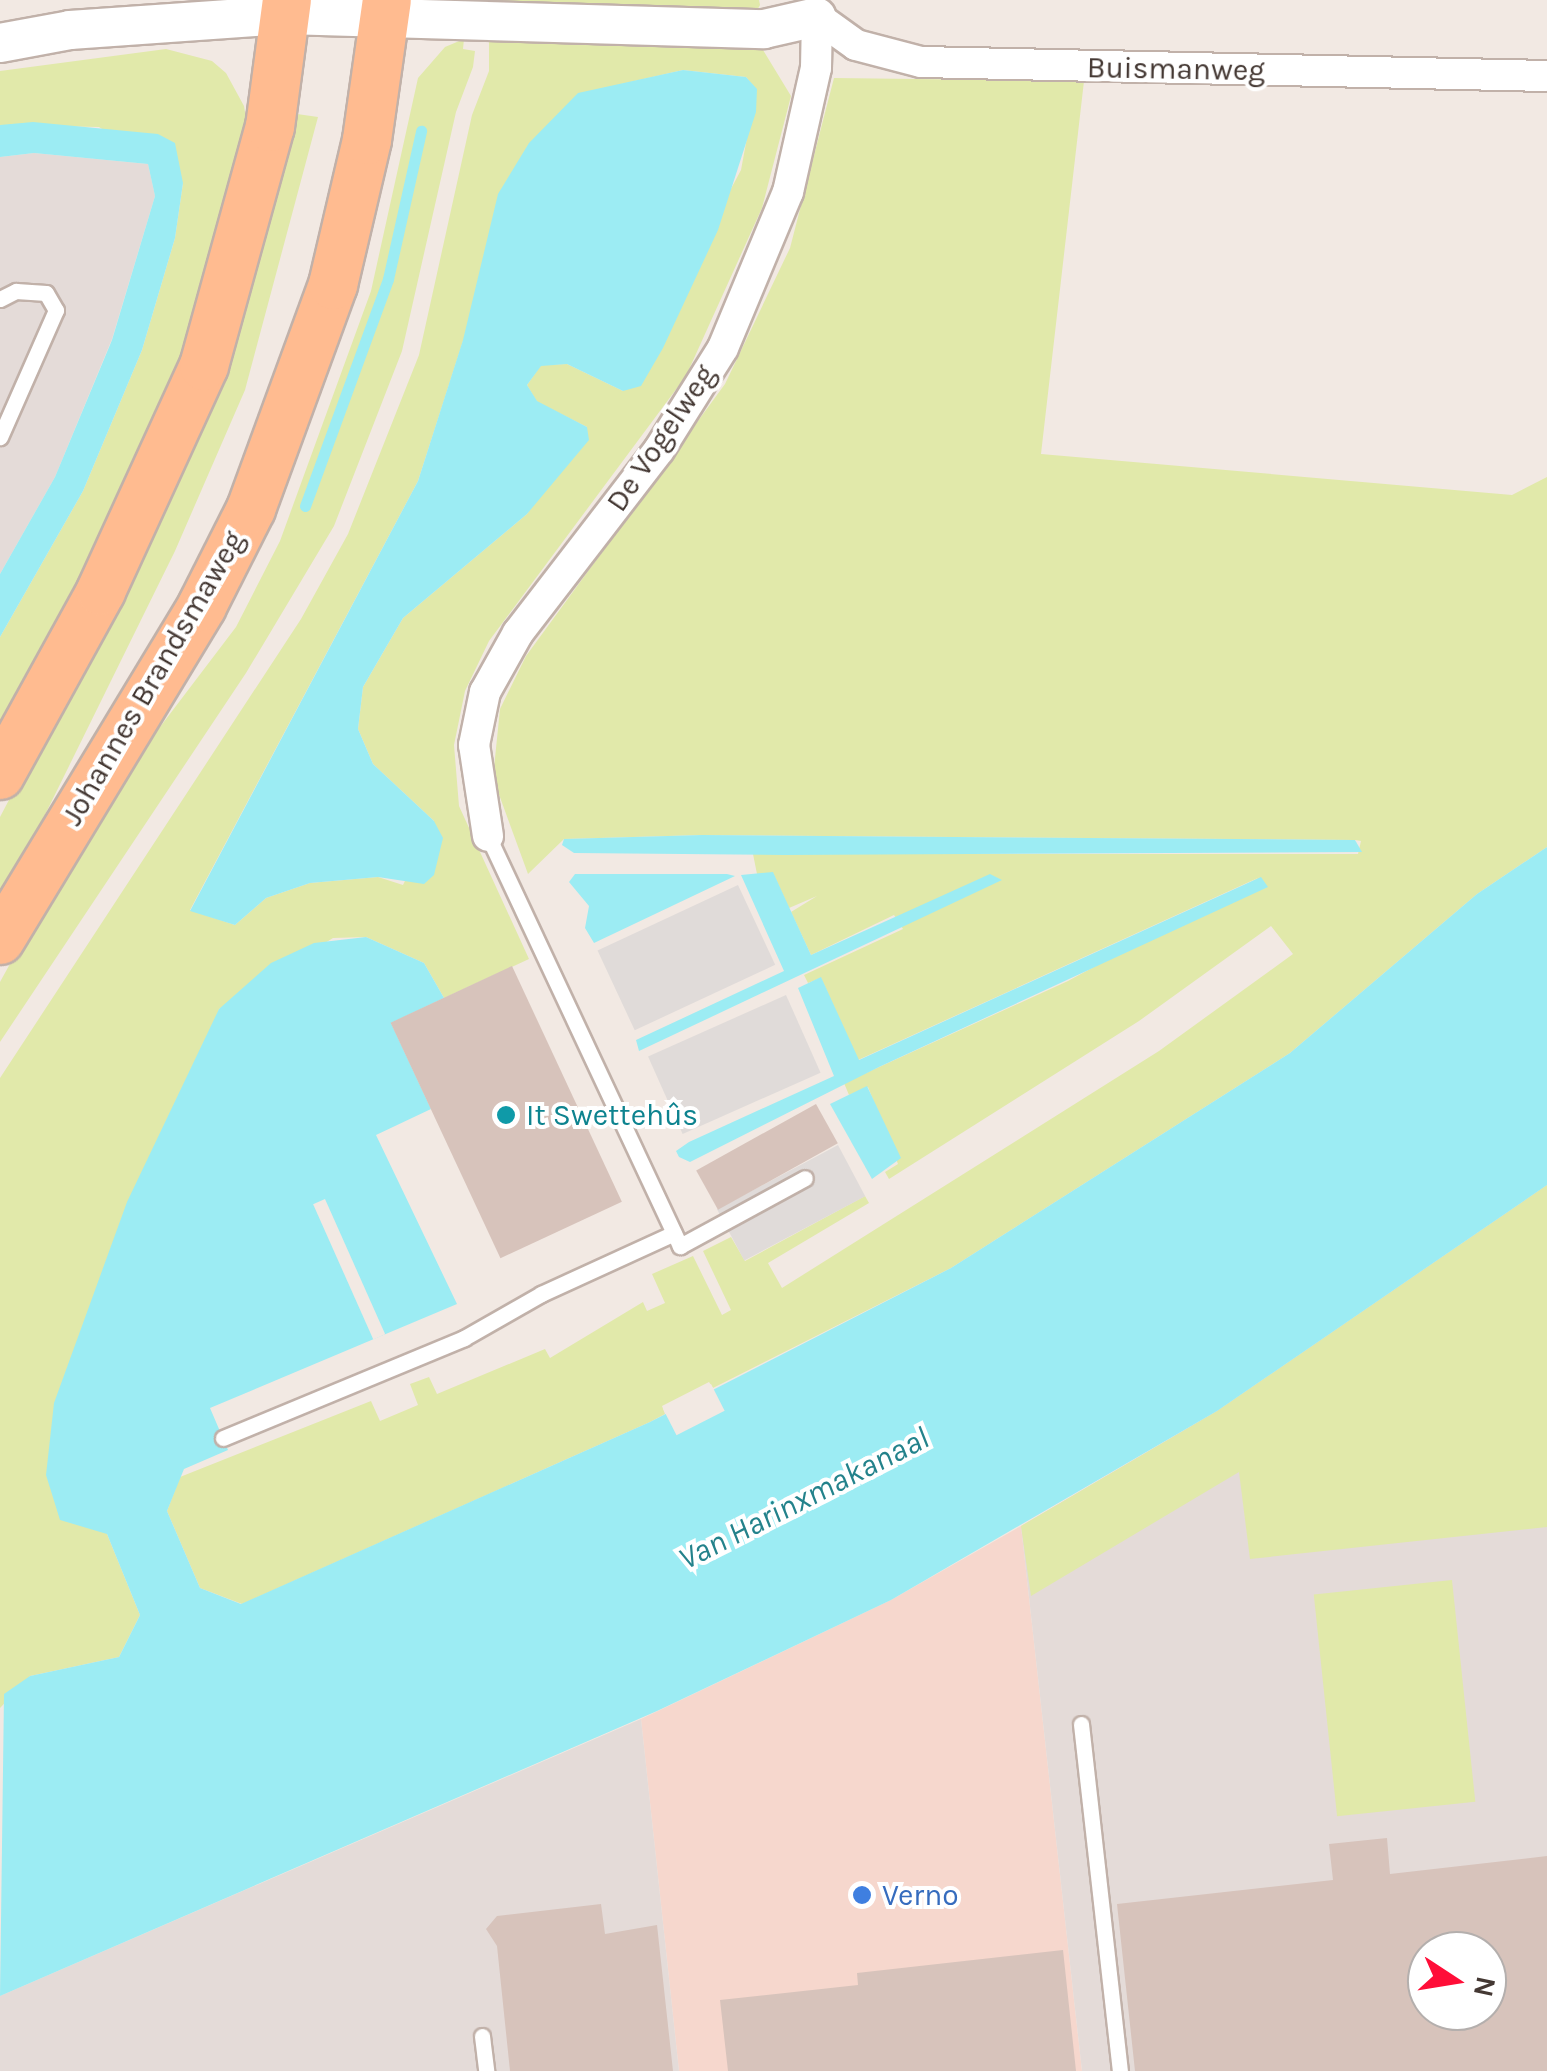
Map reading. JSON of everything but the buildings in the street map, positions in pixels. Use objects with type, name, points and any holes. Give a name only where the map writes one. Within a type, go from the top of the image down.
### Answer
[{"type":"main road","points":[[0,775],[117,560],[204,366],[250,215],[286,7]]},
{"type":"main road","name":"Johannes Brandsmaweg","points":[[0,940],[160,679],[251,509],[332,285],[366,140],[386,8]]},
{"type":"street","points":[[0,43],[90,28],[286,7],[386,8],[764,29],[811,5]]},
{"type":"street","name":"Buismanweg","points":[[811,5],[856,45],[921,62],[1547,76]]},
{"type":"street","name":"De Vogelweg","points":[[488,836],[474,759],[484,692],[518,633],[659,450],[740,314],[802,142],[811,5]]},
{"type":"lane","points":[[0,299],[16,291],[46,293],[56,310],[0,437]]},
{"type":"lane","points":[[488,836],[680,1246],[806,1178]]},
{"type":"lane","points":[[223,1438],[464,1338],[540,1294],[674,1233]]},
{"type":"lane","points":[[1081,1724],[1120,2071]]},
{"type":"lane","points":[[482,2036],[486,2071]]},
{"type":"shaded area","points":[[34,153],[148,164],[155,196],[112,339],[55,477],[0,574],[0,157]]},
{"type":"shaded area","points":[[738,885],[775,965],[635,1030],[598,951]]},
{"type":"shaded area","points":[[786,995],[821,1073],[683,1134],[648,1056]]},
{"type":"shaded area","points":[[838,1145],[865,1196],[744,1261],[717,1209]]},
{"type":"shaded area","points":[[1547,1185],[1547,2071],[1082,2071],[1021,1526],[1217,1411]]},
{"type":"shaded area","name":"Verno","points":[[1021,1526],[1082,2071],[679,2071],[641,1719],[891,1600]]},
{"type":"shaded area","points":[[641,1719],[679,2071],[0,2071],[0,1996]]},
{"type":"green space","points":[[490,0],[759,0],[760,5],[756,12],[489,10]]},
{"type":"green space","points":[[489,32],[753,43],[763,50],[791,96],[762,208],[686,376],[489,641],[465,691],[454,745],[459,806],[529,959],[444,998],[424,963],[366,937],[333,938],[219,1009],[107,1534],[140,1615],[119,1657],[30,1676],[0,1708],[0,1078],[301,619],[348,534],[419,355],[472,115],[489,71]],"holes":[[[683,70],[746,77],[756,89],[741,170],[623,391],[567,364],[541,365],[527,385],[537,402],[587,427],[527,514],[403,618],[363,687],[358,729],[373,764],[434,821],[403,885],[378,877],[310,883],[266,898],[235,925],[190,910],[418,481],[463,341],[613,86]]]},
{"type":"green space","points":[[464,39],[463,49],[475,51],[473,67],[456,112],[402,351],[334,526],[246,673],[0,1042],[0,982],[33,922],[119,781],[236,627],[280,541],[371,291],[418,78],[445,47]]},
{"type":"green space","points":[[166,49],[212,61],[226,73],[244,106],[248,130],[193,337],[132,486],[0,729],[0,637],[83,491],[142,350],[175,238],[183,183],[99,127],[0,125],[0,71]]},
{"type":"green space","points":[[834,78],[1084,81],[1041,454],[1512,495],[1547,477],[1547,847],[1477,894],[1290,1053],[951,1268],[713,1388],[709,1382],[662,1406],[665,1414],[650,1422],[242,1604],[200,1588],[167,1511],[180,1477],[371,1401],[380,1421],[418,1405],[410,1384],[429,1377],[437,1394],[545,1349],[550,1358],[643,1302],[647,1311],[665,1303],[652,1274],[693,1256],[722,1315],[731,1310],[703,1251],[731,1237],[745,1261],[865,1196],[869,1203],[768,1263],[782,1288],[1159,1051],[1293,954],[1271,926],[1139,1021],[889,1179],[885,1172],[898,1164],[868,1087],[849,1095],[844,1083],[1068,981],[1260,877],[858,1060],[821,978],[808,983],[804,975],[903,929],[894,915],[811,955],[791,912],[817,896],[789,908],[773,873],[757,874],[753,854],[1358,854],[1361,841],[1355,840],[702,835],[564,839],[528,874],[493,778],[500,709],[526,656],[725,384],[790,248]]},
{"type":"green space","points":[[290,113],[318,117],[245,390],[175,551],[0,906],[0,817],[182,472],[233,338]]},
{"type":"green space","points":[[1547,1185],[1547,1527],[1250,1559],[1239,1472],[1031,1596],[1021,1526],[1217,1411]]},
{"type":"green space","points":[[1452,1580],[1475,1802],[1337,1816],[1314,1595]]},
{"type":"water","points":[[683,70],[746,77],[757,89],[756,112],[718,230],[663,348],[641,386],[623,391],[567,364],[541,366],[527,385],[537,401],[587,427],[589,440],[527,514],[403,618],[363,687],[358,729],[373,764],[434,821],[443,838],[434,875],[424,884],[378,877],[310,883],[266,898],[235,925],[190,911],[418,481],[463,340],[498,194],[529,143],[578,93]]},
{"type":"water","points":[[33,122],[158,134],[175,143],[183,183],[175,238],[142,350],[83,491],[0,637],[0,574],[55,477],[112,340],[155,196],[148,164],[34,153],[0,157],[0,125]]},
{"type":"water","points":[[702,835],[1355,840],[1362,852],[784,855],[574,853],[562,845],[564,839]]},
{"type":"water","name":"Van Harinxmakanaal","points":[[1547,847],[1547,1185],[1217,1411],[891,1600],[657,1711],[0,1996],[4,1694],[30,1676],[119,1657],[140,1615],[107,1534],[60,1520],[46,1475],[54,1403],[127,1202],[219,1009],[271,963],[314,943],[366,937],[424,963],[444,998],[391,1023],[431,1109],[376,1135],[457,1304],[210,1408],[228,1450],[184,1469],[167,1511],[200,1588],[241,1604],[650,1422],[951,1268],[1290,1053],[1477,894]]},
{"type":"water","points":[[773,872],[811,955],[990,874],[1002,880],[639,1051],[636,1040],[784,971],[741,875]]},
{"type":"water","points":[[575,874],[735,876],[594,943],[585,928],[589,906],[569,882]]},
{"type":"water","points":[[1261,877],[1268,887],[879,1067],[690,1162],[676,1151],[834,1076],[798,988],[821,977],[859,1060]]},
{"type":"water","points":[[867,1086],[901,1158],[872,1179],[830,1104]]},
{"type":"pier","points":[[325,1199],[385,1334],[373,1339],[313,1204]]},
{"type":"pier","points":[[711,1384],[725,1411],[677,1435],[663,1409]]},
{"type":"waterway","points":[[305,506],[388,279],[421,131]]},
{"type":"place","name":"It Swettehûs","points":[[506,1115]]},
{"type":"place","name":"Verno","points":[[862,1895]]}]
